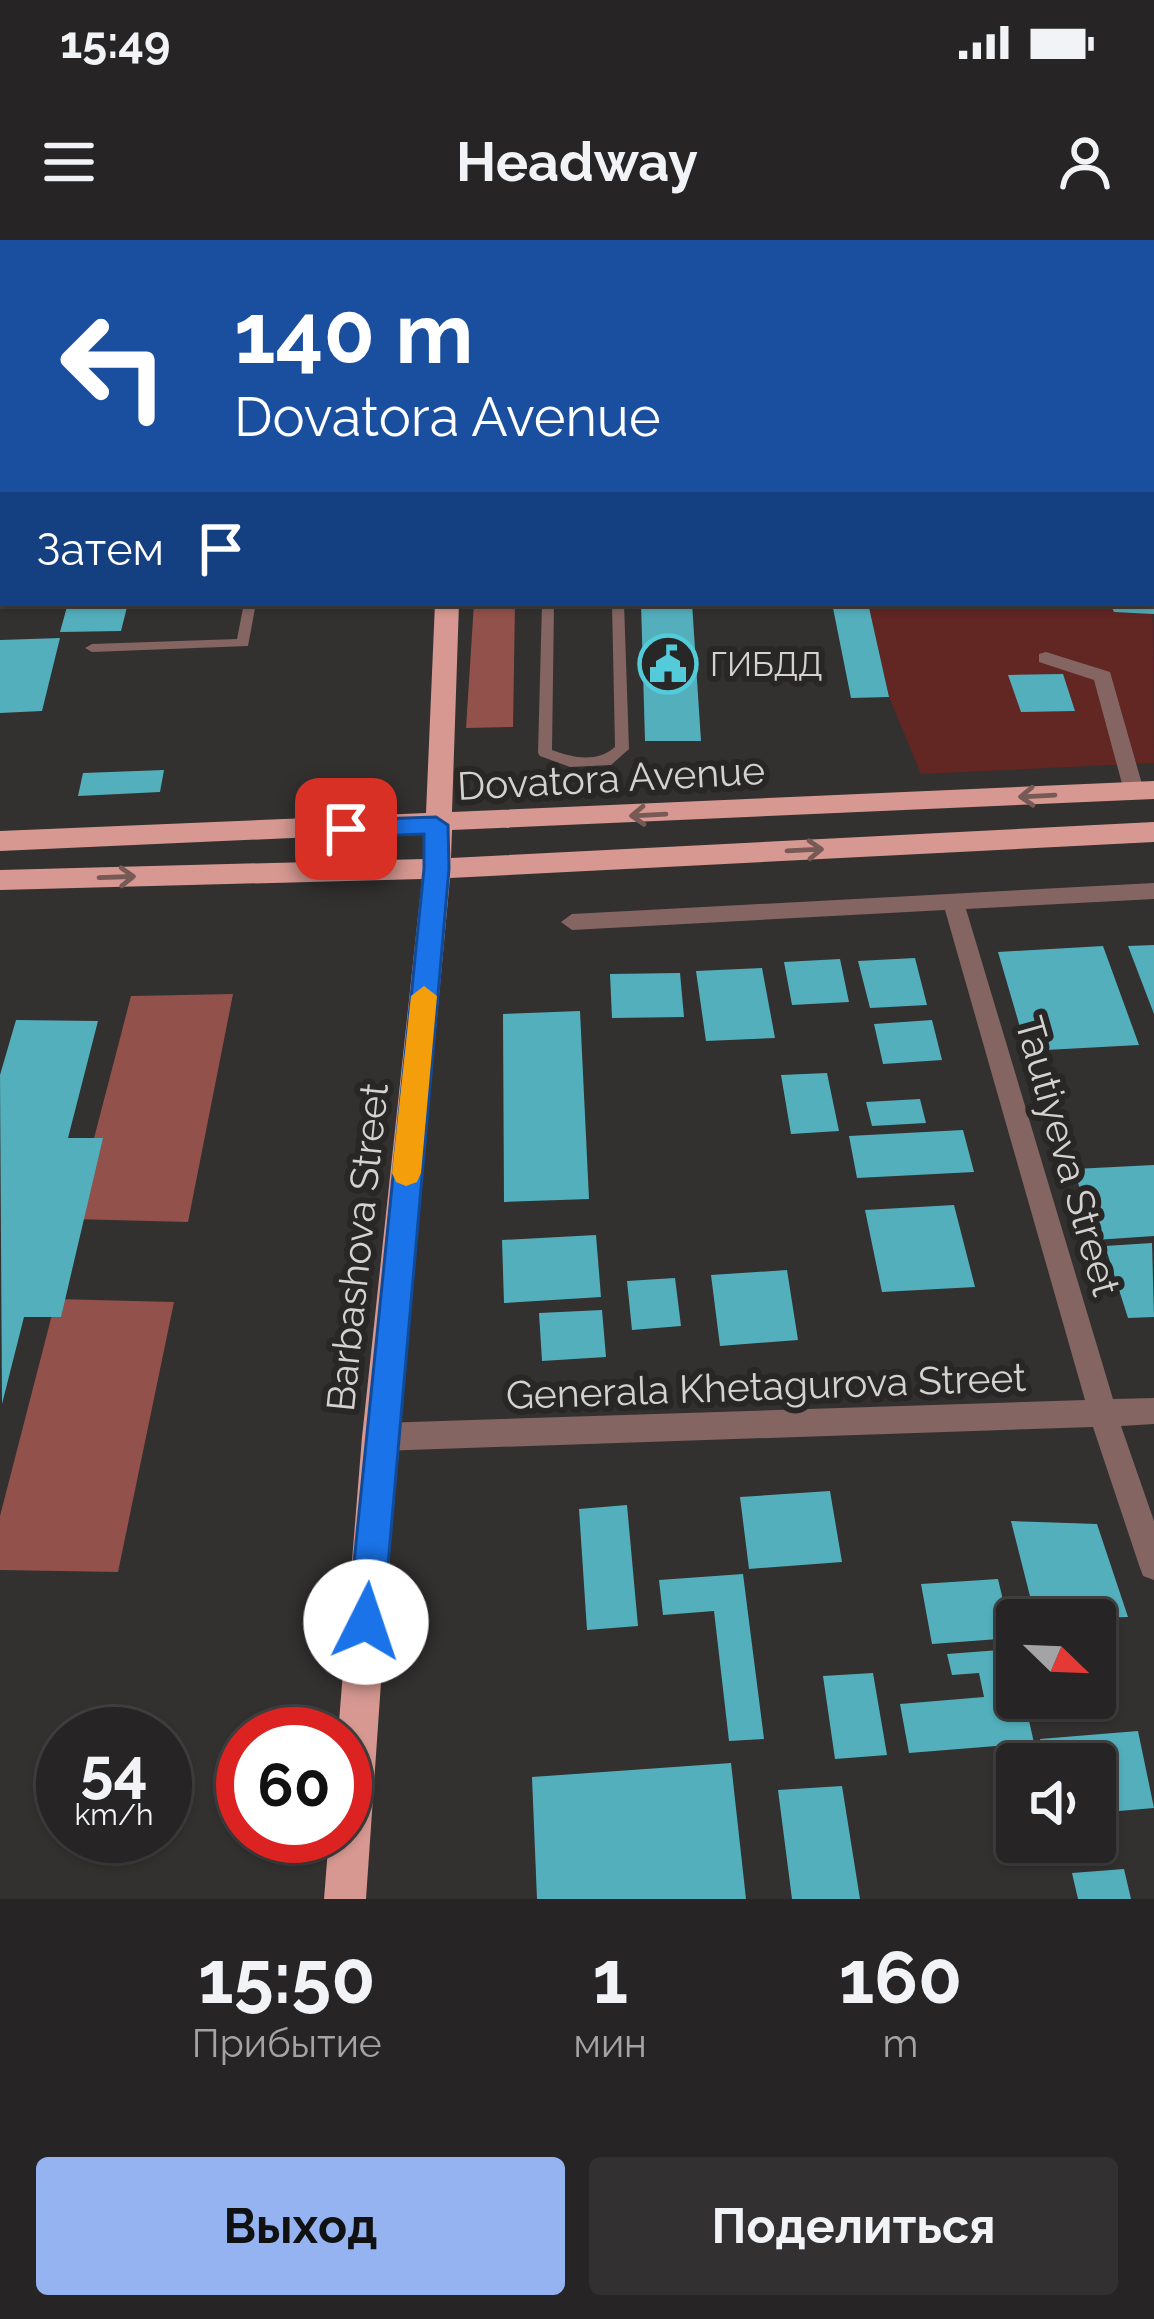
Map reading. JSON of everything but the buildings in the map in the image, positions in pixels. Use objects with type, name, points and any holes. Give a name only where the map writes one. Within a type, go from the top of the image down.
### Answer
[{"type":"main road","name":"Barbashova Street","points":[[345,1899],[380,1437],[436,869],[447,606]]},
{"type":"main road","name":"Dovatora Avenue","points":[[0,841],[1144,791]]},
{"type":"main road","name":"Dovatora Avenue","points":[[0,880],[436,869],[1154,832]]},
{"type":"street","points":[[1046,658],[1079,664],[1103,676],[1144,791]]},
{"type":"street","points":[[572,922],[1154,891]]},
{"type":"street","name":"Tautiyeva Street","points":[[954,905],[1103,1414],[1154,1565]]},
{"type":"street","name":"Generala Khetagurova Street","points":[[380,1437],[1154,1411]]},
{"type":"lane","points":[[92,648],[243,643],[249,606]]},
{"type":"lane","points":[[548,606],[544,753],[569,762],[606,762],[622,749],[618,606]]},
{"type":"shaded area","points":[[474,606],[515,606],[513,727],[466,728]]},
{"type":"shaded area","points":[[869,606],[1153,606],[1154,763],[921,774],[889,697]]},
{"type":"shaded area","points":[[233,994],[188,1222],[73,1219],[131,996]]},
{"type":"shaded area","points":[[56,1299],[174,1302],[118,1572],[0,1570],[0,1516]]},
{"type":"slow traffic","points":[[406,1173],[424,996]]},
{"type":"place","name":"ГИБДД","points":[[668,664]]},
{"type":"route","points":[[346,829],[436,825],[436,869],[366,1622]]}]
